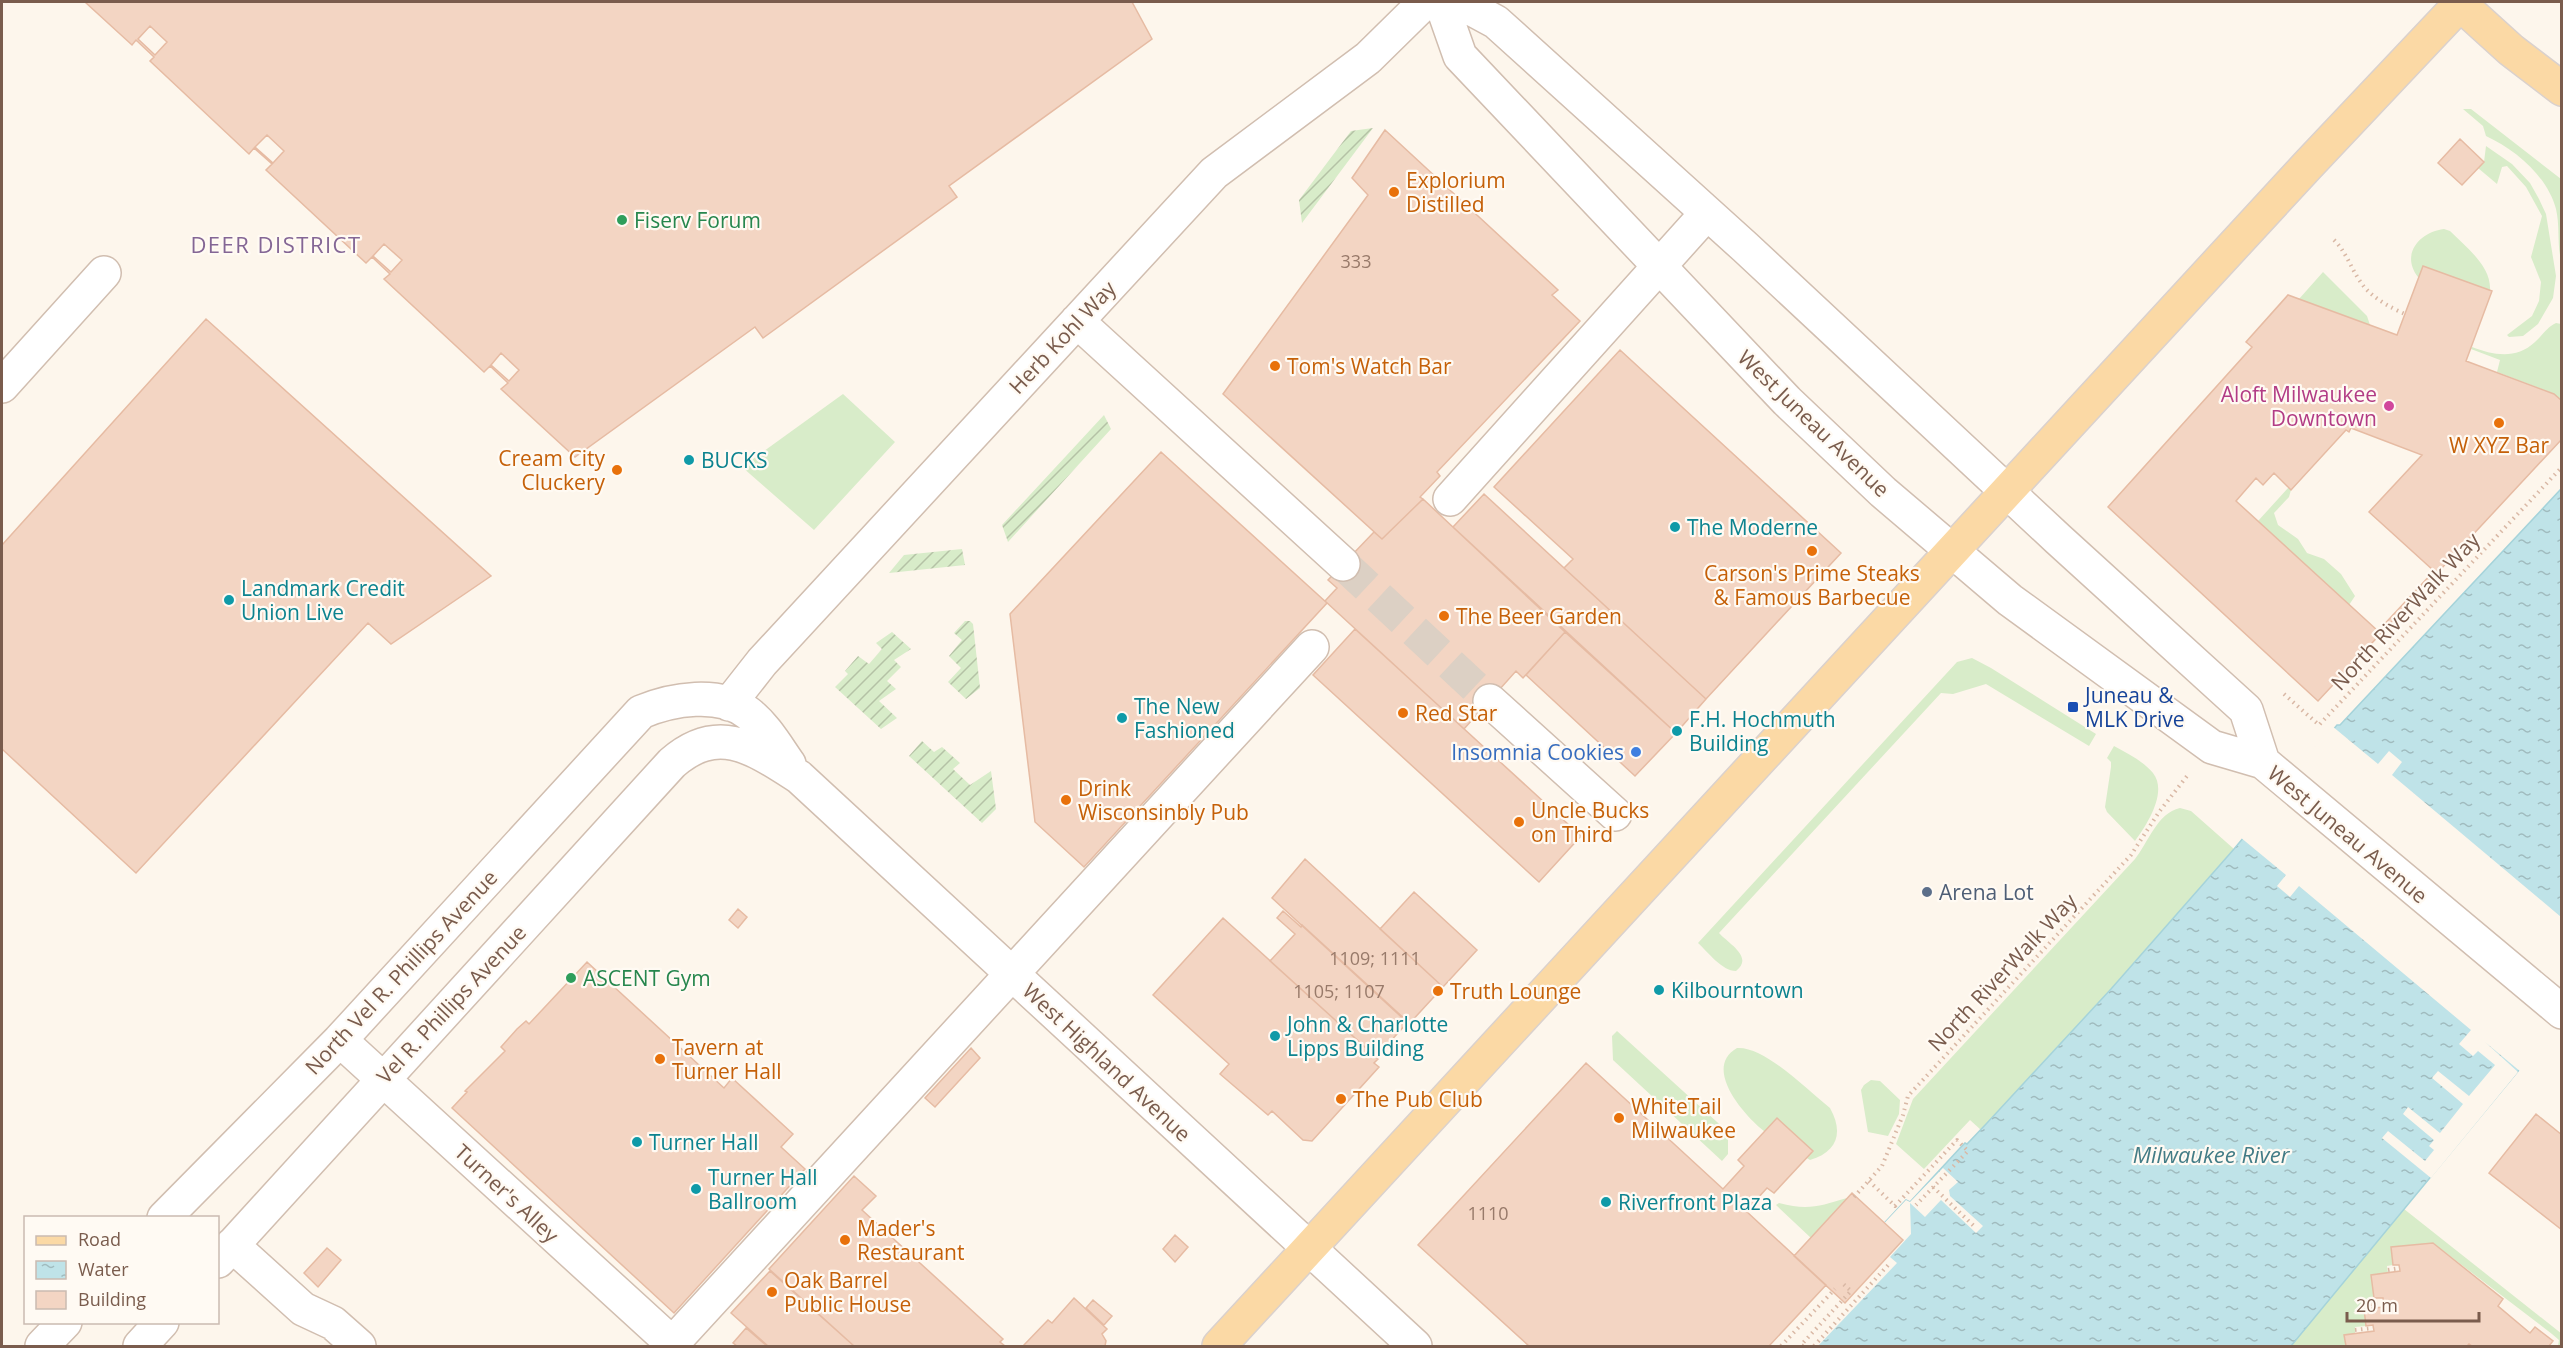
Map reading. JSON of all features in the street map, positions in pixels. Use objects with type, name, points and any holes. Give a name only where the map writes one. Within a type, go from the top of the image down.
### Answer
[{"type":"main road","points":[[1219,1347],[2460,2],[2511,50],[2562,89]]},
{"type":"street","name":"Herb Kohl Way","points":[[729,704],[759,666],[1214,173],[1368,58],[1425,2]]},
{"type":"street","name":"West Juneau Avenue","points":[[1441,2],[1460,56],[1786,401],[1883,492],[2010,600],[2212,747],[2263,762],[2562,1012]]},
{"type":"street","name":"West Juneau Avenue","points":[[1459,2],[1496,22],[1707,213],[2246,710],[2263,762]]},
{"type":"street","points":[[1450,499],[1707,213]]},
{"type":"street","points":[[2,386],[104,273]]},
{"type":"street","points":[[1077,321],[1343,564]]},
{"type":"street","points":[[672,1346],[1312,647]]},
{"type":"street","name":"West Highland Avenue","points":[[631,721],[641,712],[668,702],[704,700],[729,704],[741,709],[757,722],[799,777],[1415,1347]]},
{"type":"street","points":[[1490,701],[1615,814]]},
{"type":"street","name":"North Vel R. Phillips Avenue","points":[[166,1216],[340,1040],[631,721]]},
{"type":"street","name":"West Highland Avenue","points":[[672,764],[693,748],[706,743],[724,742],[741,744],[799,777]]},
{"type":"street","name":"Vel R. Phillips Avenue","points":[[225,1253],[672,764]]},
{"type":"street","name":"Turner's Alley","points":[[340,1040],[672,1346]]},
{"type":"street","points":[[225,1253],[303,1310],[333,1323],[359,1347]]},
{"type":"street","points":[[42,1347],[64,1324]]},
{"type":"street","points":[[140,1347],[161,1324]]},
{"type":"path","points":[[2334,240],[2344,250],[2364,286],[2378,298],[2405,314]]},
{"type":"path","name":"North RiverWalk Way","points":[[2280,690],[2319,725],[2562,467]]},
{"type":"path","name":"North RiverWalk Way","points":[[1854,1197],[1882,1166],[1903,1115],[1908,1096],[2131,855],[2187,775]]},
{"type":"path","points":[[1869,1181],[1895,1206],[1957,1140],[1968,1151],[1916,1205]]},
{"type":"path","points":[[1933,1187],[1976,1228]]},
{"type":"path","points":[[1814,1347],[1890,1263]]},
{"type":"path","points":[[2388,1270],[2400,1268]]},
{"type":"path","points":[[1803,1347],[1801,1345],[1851,1291],[1841,1282]]},
{"type":"path","points":[[1781,1347],[1835,1289]]},
{"type":"path","points":[[2364,1305],[2383,1303]]},
{"type":"path","points":[[2355,1330],[2373,1328]]},
{"type":"green space","points":[[2463,109],[2471,109],[2561,179],[2561,260],[2556,209],[2552,197],[2538,175],[2519,157],[2486,136],[2483,126]]},
{"type":"green space","points":[[1373,128],[1302,223],[1299,200],[1351,131]]},
{"type":"green space","points":[[2486,146],[2512,164],[2530,183],[2546,214],[2556,276],[2553,298],[2538,324],[2523,336],[2509,337],[2507,335],[2532,316],[2539,301],[2541,282],[2531,257],[2542,216],[2526,187],[2507,166],[2502,167],[2497,184],[2478,168],[2484,162]]},
{"type":"green space","points":[[2444,229],[2450,231],[2466,246],[2486,271],[2490,290],[2488,301],[2418,277],[2411,260],[2415,246],[2420,239]]},
{"type":"green space","points":[[2323,272],[2367,316],[2370,325],[2299,299]]},
{"type":"green space","points":[[2556,323],[2561,324],[2561,401],[2554,394],[2497,372],[2500,360],[2471,349],[2472,347],[2496,354],[2520,352],[2528,348]]},
{"type":"green space","points":[[843,394],[895,442],[814,530],[742,467]]},
{"type":"green space","points":[[1104,415],[1111,429],[1008,542],[1002,525]]},
{"type":"green space","points":[[2289,487],[2291,490],[2289,497],[2274,513],[2278,525],[2298,539],[2307,553],[2324,559],[2341,574],[2355,596],[2349,605],[2258,521]]},
{"type":"green space","points":[[962,549],[965,565],[889,573],[904,555]]},
{"type":"green space","points":[[965,621],[973,624],[980,688],[966,699],[948,682],[961,668],[949,656],[962,640],[954,633]]},
{"type":"green space","points":[[892,632],[911,649],[894,660],[901,667],[887,681],[896,689],[879,701],[897,718],[881,729],[835,687],[848,674],[845,671],[858,656],[869,664],[882,649],[876,643]]},
{"type":"green space","points":[[1972,658],[2096,734],[2089,746],[1986,684],[1953,694],[1941,693],[1719,933],[1738,951],[1742,961],[1741,966],[1736,971],[1731,970],[1715,960],[1698,943],[1957,662]]},
{"type":"green space","points":[[922,741],[934,752],[942,747],[960,763],[953,769],[970,785],[991,771],[996,809],[982,823],[909,756]]},
{"type":"green space","points":[[2114,746],[2145,765],[2157,781],[2157,799],[2154,808],[2135,841],[2107,812],[2105,807],[2111,767],[2111,762],[2107,758]]},
{"type":"green space","points":[[2180,808],[2191,811],[2234,849],[2111,989],[1981,1130],[1970,1120],[1924,1169],[1896,1144],[1913,1099],[2135,859],[2159,822],[2172,811]]},
{"type":"green space","points":[[1617,1031],[1728,1132],[1728,1154],[1722,1161],[1613,1060],[1612,1036]]},
{"type":"green space","points":[[1737,1048],[1748,1049],[1773,1062],[1830,1108],[1837,1126],[1832,1147],[1810,1160],[1778,1141],[1751,1120],[1735,1100],[1724,1077],[1724,1066],[1728,1056]]},
{"type":"green space","points":[[1871,1080],[1880,1081],[1900,1100],[1899,1114],[1888,1136],[1868,1132],[1861,1090]]},
{"type":"green space","points":[[1847,1198],[1811,1238],[1776,1205],[1779,1203],[1798,1207],[1814,1206]]},
{"type":"green space","points":[[2404,1209],[2562,1334],[2561,1346],[2558,1346],[2559,1340],[2552,1334],[2433,1243],[2391,1247],[2393,1265],[2387,1266],[2388,1273],[2371,1276],[2374,1298],[2363,1300],[2366,1326],[2355,1327],[2355,1334],[2345,1335],[2346,1346],[2291,1346]]},
{"type":"water","name":"Milwaukee River","points":[[2561,489],[2561,1025],[2519,1070],[2291,1346],[1769,1346],[1906,1200],[1910,1202],[1960,1148],[1965,1143],[1967,1144],[2111,989],[2234,849],[2337,725],[2340,725]]},
{"type":"pier","points":[[2332,726],[2378,764],[2389,751],[2402,762],[2392,775],[2561,917],[2562,1030],[2521,1072],[2485,1042],[2518,1072],[2431,1178],[2382,1138],[2388,1131],[2425,1161],[2434,1150],[2429,1146],[2434,1140],[2403,1114],[2408,1107],[2440,1133],[2463,1104],[2432,1078],[2438,1071],[2469,1096],[2495,1065],[2478,1051],[2473,1056],[2459,1044],[2471,1030],[2299,886],[2290,897],[2277,886],[2286,875],[2240,837]]},
{"type":"pier","points":[[1943,1168],[1958,1182],[1949,1190],[1950,1196],[1983,1226],[1976,1233],[1941,1200],[1925,1217],[1910,1203],[1911,1234],[1890,1257],[1897,1263],[1818,1346],[1769,1346],[1906,1200],[1910,1202]]},
{"type":"building","name":"Fiserv Forum","points":[[85,2],[1132,2],[1152,39],[949,186],[957,197],[763,338],[755,327],[575,457],[501,389],[508,383],[490,366],[484,372],[384,279],[390,274],[372,257],[366,263],[266,170],[272,164],[254,148],[249,154],[150,61],[154,57],[136,40],[132,45]],"holes":[[[150,26],[167,42],[155,55],[138,39]],[[267,135],[284,151],[273,163],[255,147]],[[384,244],[402,260],[391,272],[373,256]],[[501,353],[519,370],[509,381],[491,365]]]},
{"type":"building","points":[[1385,130],[1558,290],[1552,295],[1580,321],[1437,472],[1440,476],[1420,497],[1423,499],[1382,539],[1223,394],[1368,195],[1352,178]]},
{"type":"building","points":[[2460,139],[2484,162],[2462,185],[2438,163]]},
{"type":"building","points":[[2423,266],[2492,291],[2466,361],[2554,394],[2562,401],[2562,439],[2318,701],[2108,507],[2252,347],[2246,342],[2288,295],[2397,335]],"holes":[[[2351,428],[2422,455],[2369,512],[2434,571],[2378,631],[2236,501],[2256,478],[2263,485],[2274,473],[2291,490],[2346,430],[2349,432]]]},
{"type":"building","name":"Landmark Credit Union Live","points":[[206,319],[491,576],[391,644],[368,623],[136,873],[2,749],[2,545]]},
{"type":"building","name":"The Moderne","points":[[1620,350],[1841,553],[1706,699],[1564,568],[1573,559],[1494,487]]},
{"type":"building","name":"The New Fashioned","points":[[1161,452],[1327,603],[1084,867],[1035,822],[1010,614]]},
{"type":"building","points":[[1484,494],[1706,699],[1676,733],[1453,527]]},
{"type":"building","name":"The Beer Garden","points":[[1423,499],[1565,632],[1523,678],[1516,671],[1464,729],[1325,601],[1337,588],[1328,580],[1374,532],[1382,539]]},
{"type":"building","points":[[1355,629],[1581,836],[1539,882],[1313,675]]},
{"type":"building","points":[[1565,632],[1676,733],[1635,776],[1526,675]]},
{"type":"building","points":[[1305,859],[1443,987],[1409,1024],[1272,898]]},
{"type":"building","points":[[1414,892],[1477,950],[1443,987],[1380,929]]},
{"type":"building","points":[[738,909],[747,917],[738,928],[729,920]]},
{"type":"building","points":[[1283,911],[1301,927],[1302,925],[1408,1022],[1376,1057],[1270,961],[1295,934],[1277,918]]},
{"type":"building","name":"John & Charlotte Lipps Building","points":[[1223,918],[1378,1059],[1374,1063],[1379,1067],[1312,1141],[1303,1140],[1272,1111],[1268,1115],[1220,1074],[1229,1064],[1153,995]]},
{"type":"building","name":"Turner Hall","points":[[587,962],[724,1088],[732,1078],[793,1134],[781,1147],[805,1169],[674,1313],[452,1108],[467,1092],[465,1091],[505,1051],[501,1047],[517,1029],[526,1021],[529,1024]]},
{"type":"building","points":[[971,1048],[980,1058],[935,1107],[925,1098]]},
{"type":"building","name":"Riverfront Plaza","points":[[1586,1063],[1723,1189],[1744,1166],[1738,1160],[1777,1118],[1813,1151],[1774,1193],[1767,1188],[1746,1211],[1826,1285],[1769,1346],[1529,1346],[1418,1245]]},
{"type":"building","points":[[2536,1114],[2562,1135],[2562,1230],[2489,1173]]},
{"type":"building","name":"Mader's Restaurant","points":[[854,1176],[876,1196],[862,1210],[1003,1339],[1000,1342],[1005,1346],[854,1346],[769,1269]]},
{"type":"building","points":[[1852,1193],[1903,1240],[1845,1303],[1794,1256]]},
{"type":"building","points":[[1175,1235],[1188,1247],[1175,1262],[1163,1249]]},
{"type":"building","points":[[2433,1243],[2503,1299],[2498,1306],[2530,1333],[2535,1327],[2553,1341],[2549,1346],[2472,1346],[2469,1344],[2467,1346],[2346,1346],[2344,1335],[2374,1331],[2373,1325],[2366,1326],[2364,1309],[2384,1307],[2383,1298],[2374,1298],[2371,1275],[2400,1271],[2399,1265],[2393,1265],[2391,1247]]},
{"type":"building","points":[[327,1248],[341,1260],[318,1287],[304,1273]]},
{"type":"building","name":"Oak Barrel Public House","points":[[770,1271],[854,1346],[768,1346],[731,1313]]},
{"type":"building","points":[[1074,1298],[1107,1329],[1102,1334],[1106,1341],[1105,1346],[1023,1346],[1048,1320],[1052,1323]]},
{"type":"building","points":[[1093,1300],[1112,1316],[1104,1325],[1086,1308]]},
{"type":"building","points":[[746,1328],[767,1346],[737,1346],[733,1343]]},
{"type":"tunnel","points":[[1343,564],[1490,701]]},
{"type":"place","name":"Explorium Distilled","points":[[1394,192]]},
{"type":"place","name":"Fiserv Forum","points":[[622,220]]},
{"type":"place","name":"Tom's Watch Bar","points":[[1275,366]]},
{"type":"place","name":"Aloft Milwaukee Downtown","points":[[2389,406]]},
{"type":"place","name":"W XYZ Bar","points":[[2499,423]]},
{"type":"place","name":"BUCKS","points":[[689,460]]},
{"type":"place","name":"Cream City Cluckery","points":[[617,470]]},
{"type":"place","name":"The Moderne","points":[[1675,527]]},
{"type":"place","name":"Carson's Prime Steaks & Famous Barbecue","points":[[1812,551]]},
{"type":"place","name":"Landmark Credit Union Live","points":[[229,600]]},
{"type":"place","name":"The Beer Garden","points":[[1444,616]]},
{"type":"place","name":"Juneau & MLK Drive","points":[[2073,707]]},
{"type":"place","name":"Red Star","points":[[1403,713]]},
{"type":"place","name":"The New Fashioned","points":[[1122,718]]},
{"type":"place","name":"F.H. Hochmuth Building","points":[[1677,731]]},
{"type":"place","name":"Insomnia Cookies","points":[[1636,752]]},
{"type":"place","name":"Drink Wisconsinbly Pub","points":[[1066,800]]},
{"type":"place","name":"Uncle Bucks on Third","points":[[1519,822]]},
{"type":"place","name":"Arena Lot","points":[[1927,892]]},
{"type":"place","name":"ASCENT Gym","points":[[571,978]]},
{"type":"place","name":"Kilbourntown","points":[[1659,990]]},
{"type":"place","name":"Truth Lounge","points":[[1438,991]]},
{"type":"place","name":"John & Charlotte Lipps Building","points":[[1275,1036]]},
{"type":"place","name":"Tavern at Turner Hall","points":[[660,1059]]},
{"type":"place","name":"The Pub Club","points":[[1341,1099]]},
{"type":"place","name":"WhiteTail Milwaukee","points":[[1619,1118]]},
{"type":"place","name":"Turner Hall","points":[[637,1142]]},
{"type":"place","name":"Turner Hall Ballroom","points":[[696,1189]]},
{"type":"place","name":"Riverfront Plaza","points":[[1606,1202]]},
{"type":"place","name":"Mader's Restaurant","points":[[845,1240]]},
{"type":"place","name":"Oak Barrel Public House","points":[[772,1292]]},
{"type":"district","name":"DEER DISTRICT","points":[[276,244]]}]
